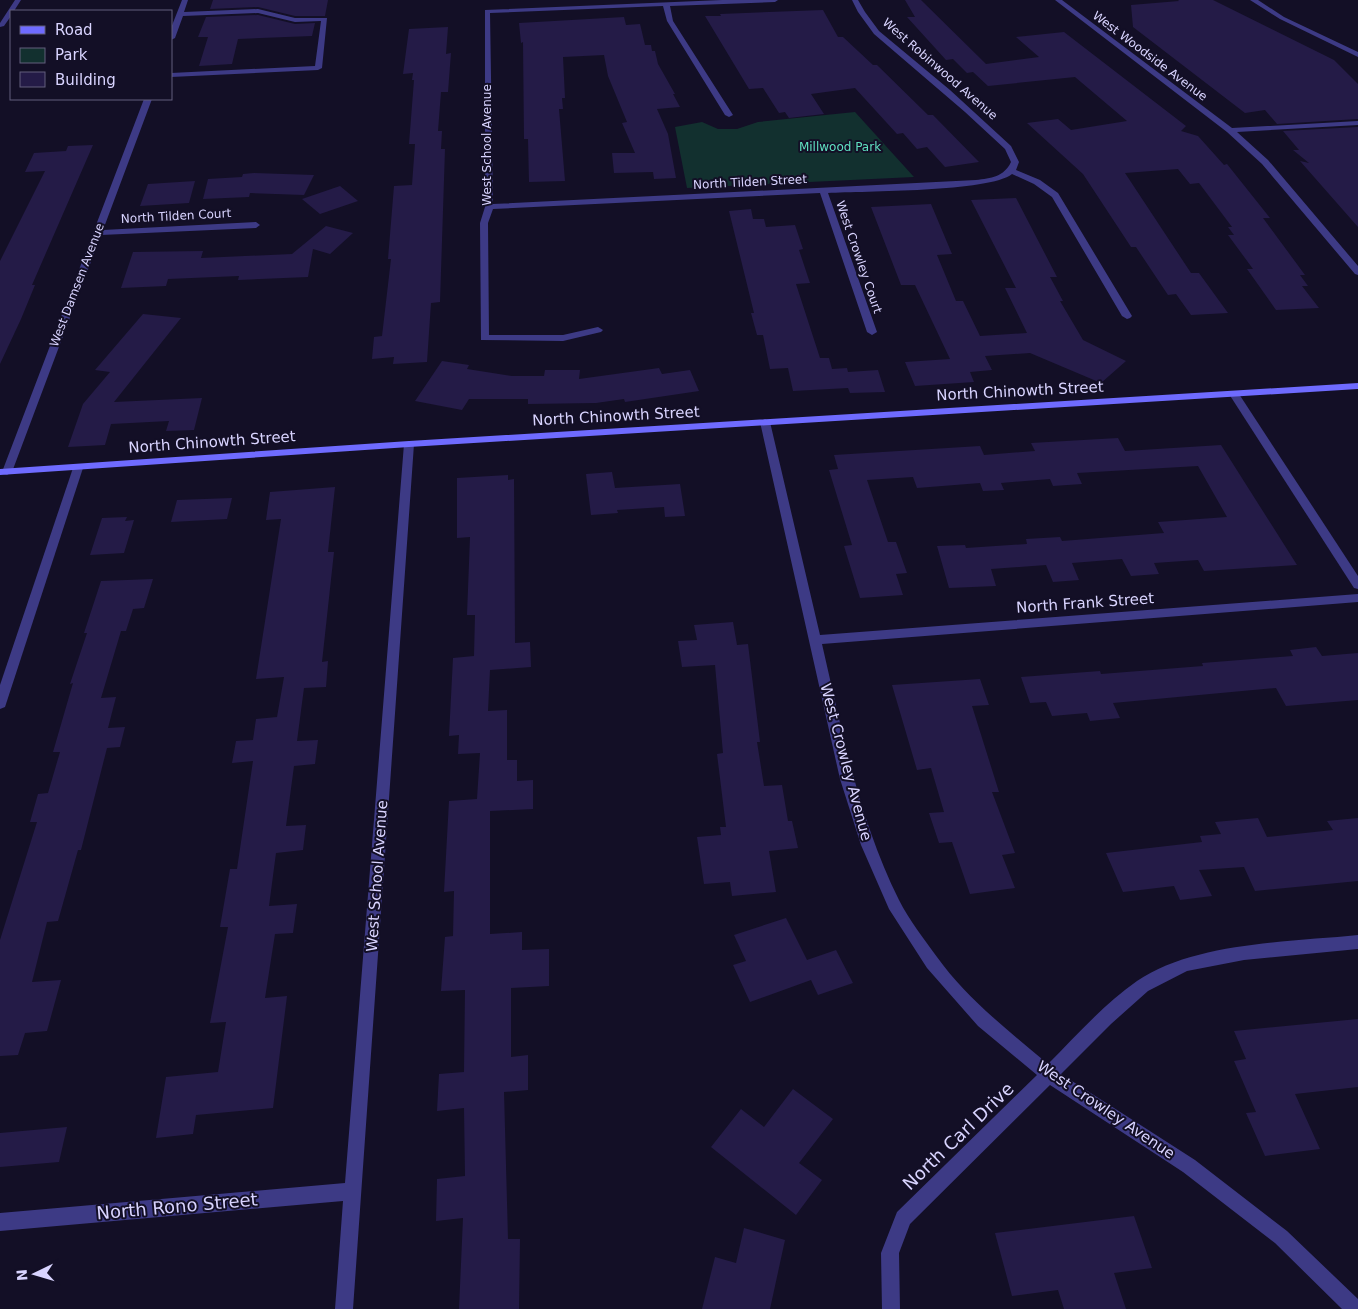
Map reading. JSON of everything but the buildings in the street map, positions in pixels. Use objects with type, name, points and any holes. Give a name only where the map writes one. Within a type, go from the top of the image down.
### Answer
[{"type":"street","points":[[172,35],[186,0]]},
{"type":"street","points":[[657,0],[669,2],[775,0]]},
{"type":"street","name":"West Robinwood Avenue","points":[[855,0],[870,26],[884,40],[927,74],[1008,148],[1015,162],[1011,171]]},
{"type":"street","name":"West Woodside Avenue","points":[[1058,0],[1230,130],[1265,162],[1358,272]]},
{"type":"street","points":[[1253,0],[1282,18],[1358,55]]},
{"type":"street","points":[[669,2],[670,22],[729,115]]},
{"type":"street","name":"West School Avenue","points":[[598,330],[563,338],[484,338],[484,223],[489,207],[487,11],[669,2]]},
{"type":"street","points":[[172,75],[318,68],[325,19],[295,20],[258,10],[180,14]]},
{"type":"street","points":[[2,25],[10,12]]},
{"type":"street","name":"West Damsen Avenue","points":[[3,472],[148,100]]},
{"type":"street","points":[[1230,130],[1358,123]]},
{"type":"street","points":[[1011,171],[1037,182],[1056,195],[1127,316]]},
{"type":"street","name":"North Tilden Street","points":[[489,207],[976,183],[1002,178],[1011,171]]},
{"type":"street","name":"West Crowley Court","points":[[823,191],[872,332]]},
{"type":"street","name":"North Tilden Court","points":[[97,233],[256,224]]},
{"type":"street","name":"North Chinowth Street","points":[[3,472],[78,468],[204,457],[1358,386]]},
{"type":"street","points":[[1234,394],[1358,584]]},
{"type":"street","name":"West Crowley Avenue","points":[[764,422],[847,779],[868,845],[894,905],[932,963],[984,1021],[1049,1075],[1189,1166],[1281,1237],[1355,1309]]},
{"type":"street","name":"West School Avenue","points":[[344,1309],[409,444]]},
{"type":"street","points":[[0,704],[78,468]]},
{"type":"street","name":"North Frank Street","points":[[815,640],[1358,598]]},
{"type":"street","name":"North Carl Drive","points":[[890,1309],[890,1253],[903,1218],[1105,1019],[1143,986],[1185,965],[1244,953],[1358,942]]},
{"type":"street","name":"North Rono Street","points":[[0,1222],[354,1191]]},
{"type":"green space","name":"Millwood Park","points":[[855,112],[914,177],[687,188],[675,127],[702,122],[718,129],[737,129],[758,122]]}]
